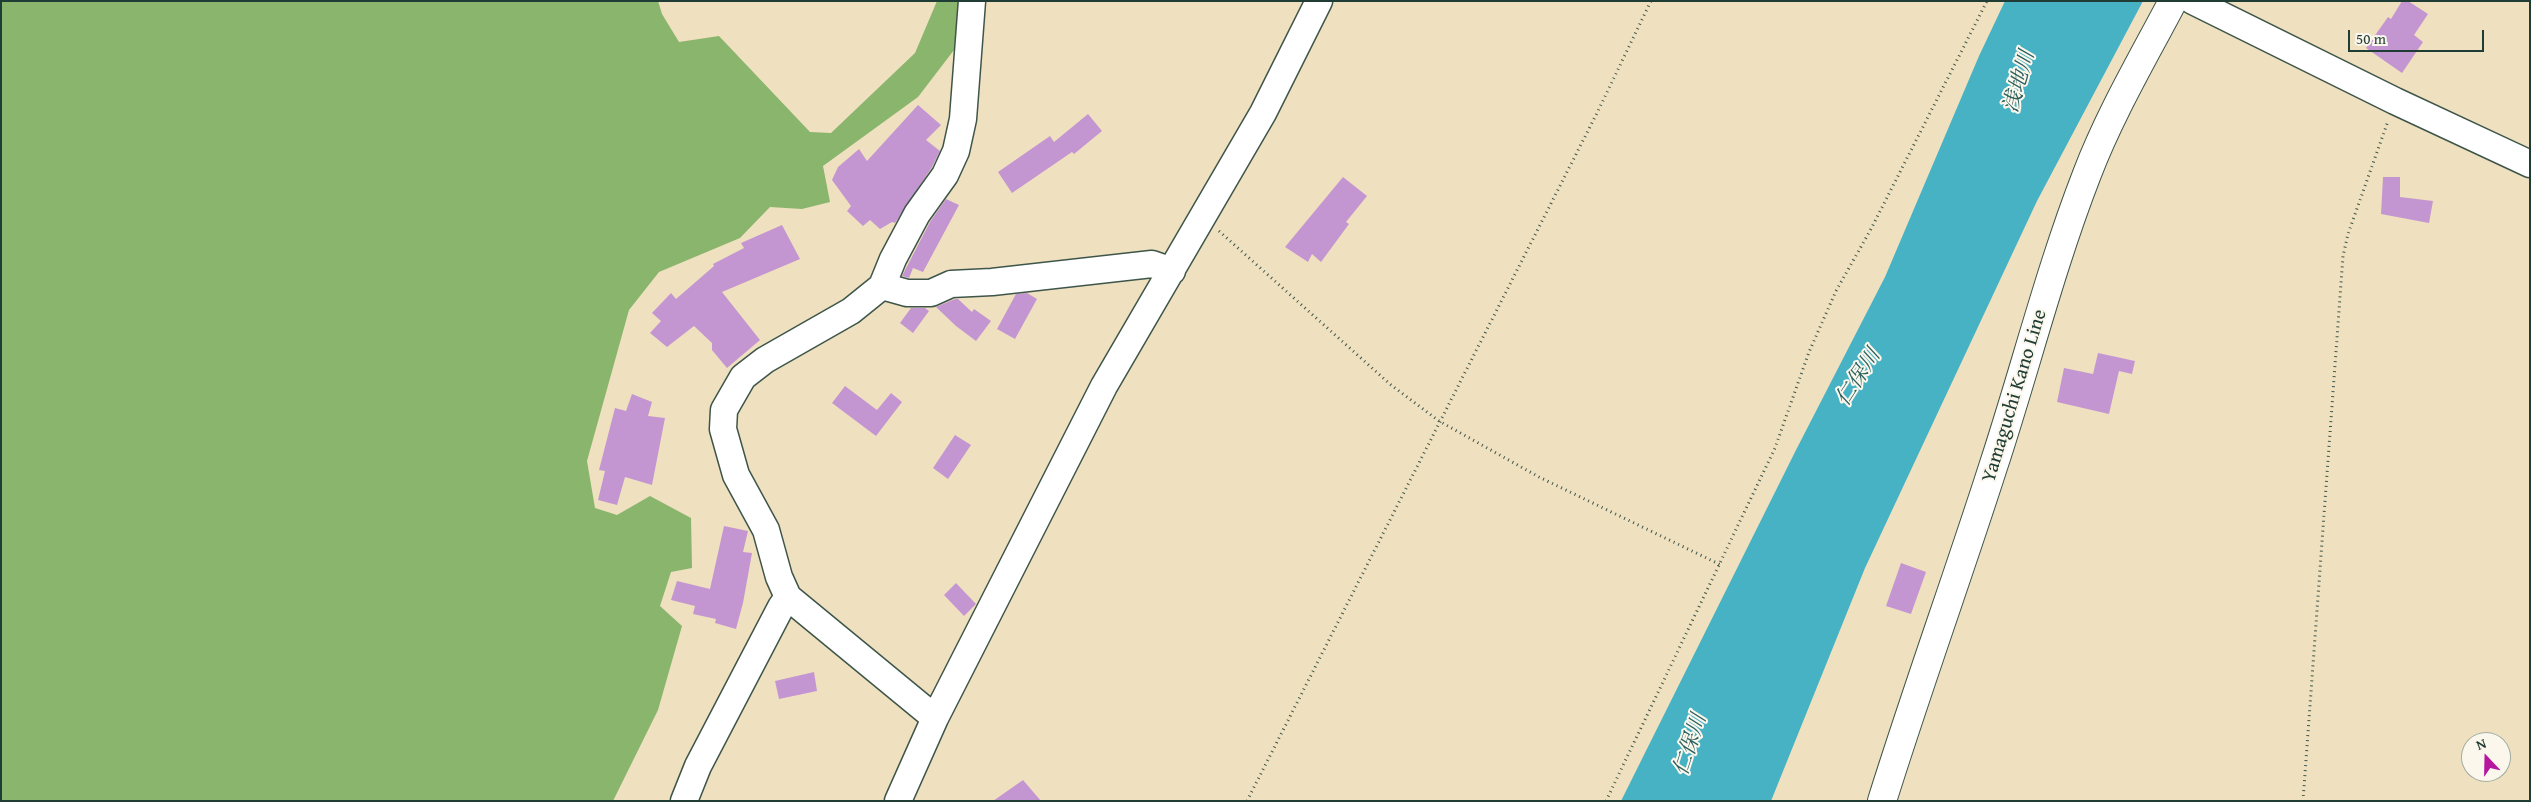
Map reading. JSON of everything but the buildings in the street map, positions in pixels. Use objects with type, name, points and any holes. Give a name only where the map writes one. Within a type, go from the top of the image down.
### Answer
[{"type":"main road","name":"Yamaguchi Kano Line","points":[[1882,801],[1920,680],[1981,504],[2050,281],[2087,173],[2108,125],[2173,1]]},
{"type":"street","points":[[935,718],[788,597],[779,577],[766,530],[736,475],[723,429],[724,410],[743,377],[765,360],[852,310],[882,286],[893,259],[917,214],[945,175],[956,151],[963,119],[972,1]]},
{"type":"street","points":[[905,798],[935,718],[1104,386],[1263,113],[1318,1]]},
{"type":"street","points":[[2193,1],[2394,101],[2530,164]]},
{"type":"street","points":[[882,286],[907,293],[931,294],[951,284],[992,282],[1152,264],[1172,271]]},
{"type":"street","points":[[684,801],[733,697],[780,607],[788,597]]},
{"type":"path","points":[[1247,801],[1597,113],[1651,1]]},
{"type":"path","points":[[1606,801],[1721,565],[1775,448],[1809,352],[1836,291],[1871,229],[1987,1]]},
{"type":"path","points":[[2303,801],[2343,256],[2348,234],[2394,101]]},
{"type":"path","points":[[1203,217],[1391,385],[1439,421],[1539,477],[1721,565]]},
{"type":"green space","points":[[1,1],[658,1],[662,14],[679,42],[719,36],[810,132],[831,133],[915,53],[937,1],[960,1],[954,50],[918,97],[823,166],[830,202],[802,209],[770,207],[740,238],[659,272],[629,310],[587,461],[595,508],[617,515],[650,496],[691,518],[692,568],[671,572],[660,606],[682,626],[658,710],[613,801],[1,801]]},
{"type":"water","points":[[2005,1],[2143,1],[2037,201],[1865,568],[1771,801],[1621,801],[1796,450],[1885,277],[1979,56]]},
{"type":"water label","name":"浅地川","points":[[2020,82]]},
{"type":"water label","name":"仁保川","points":[[1859,378]]},
{"type":"water label","name":"仁保川","points":[[1691,745]]}]
